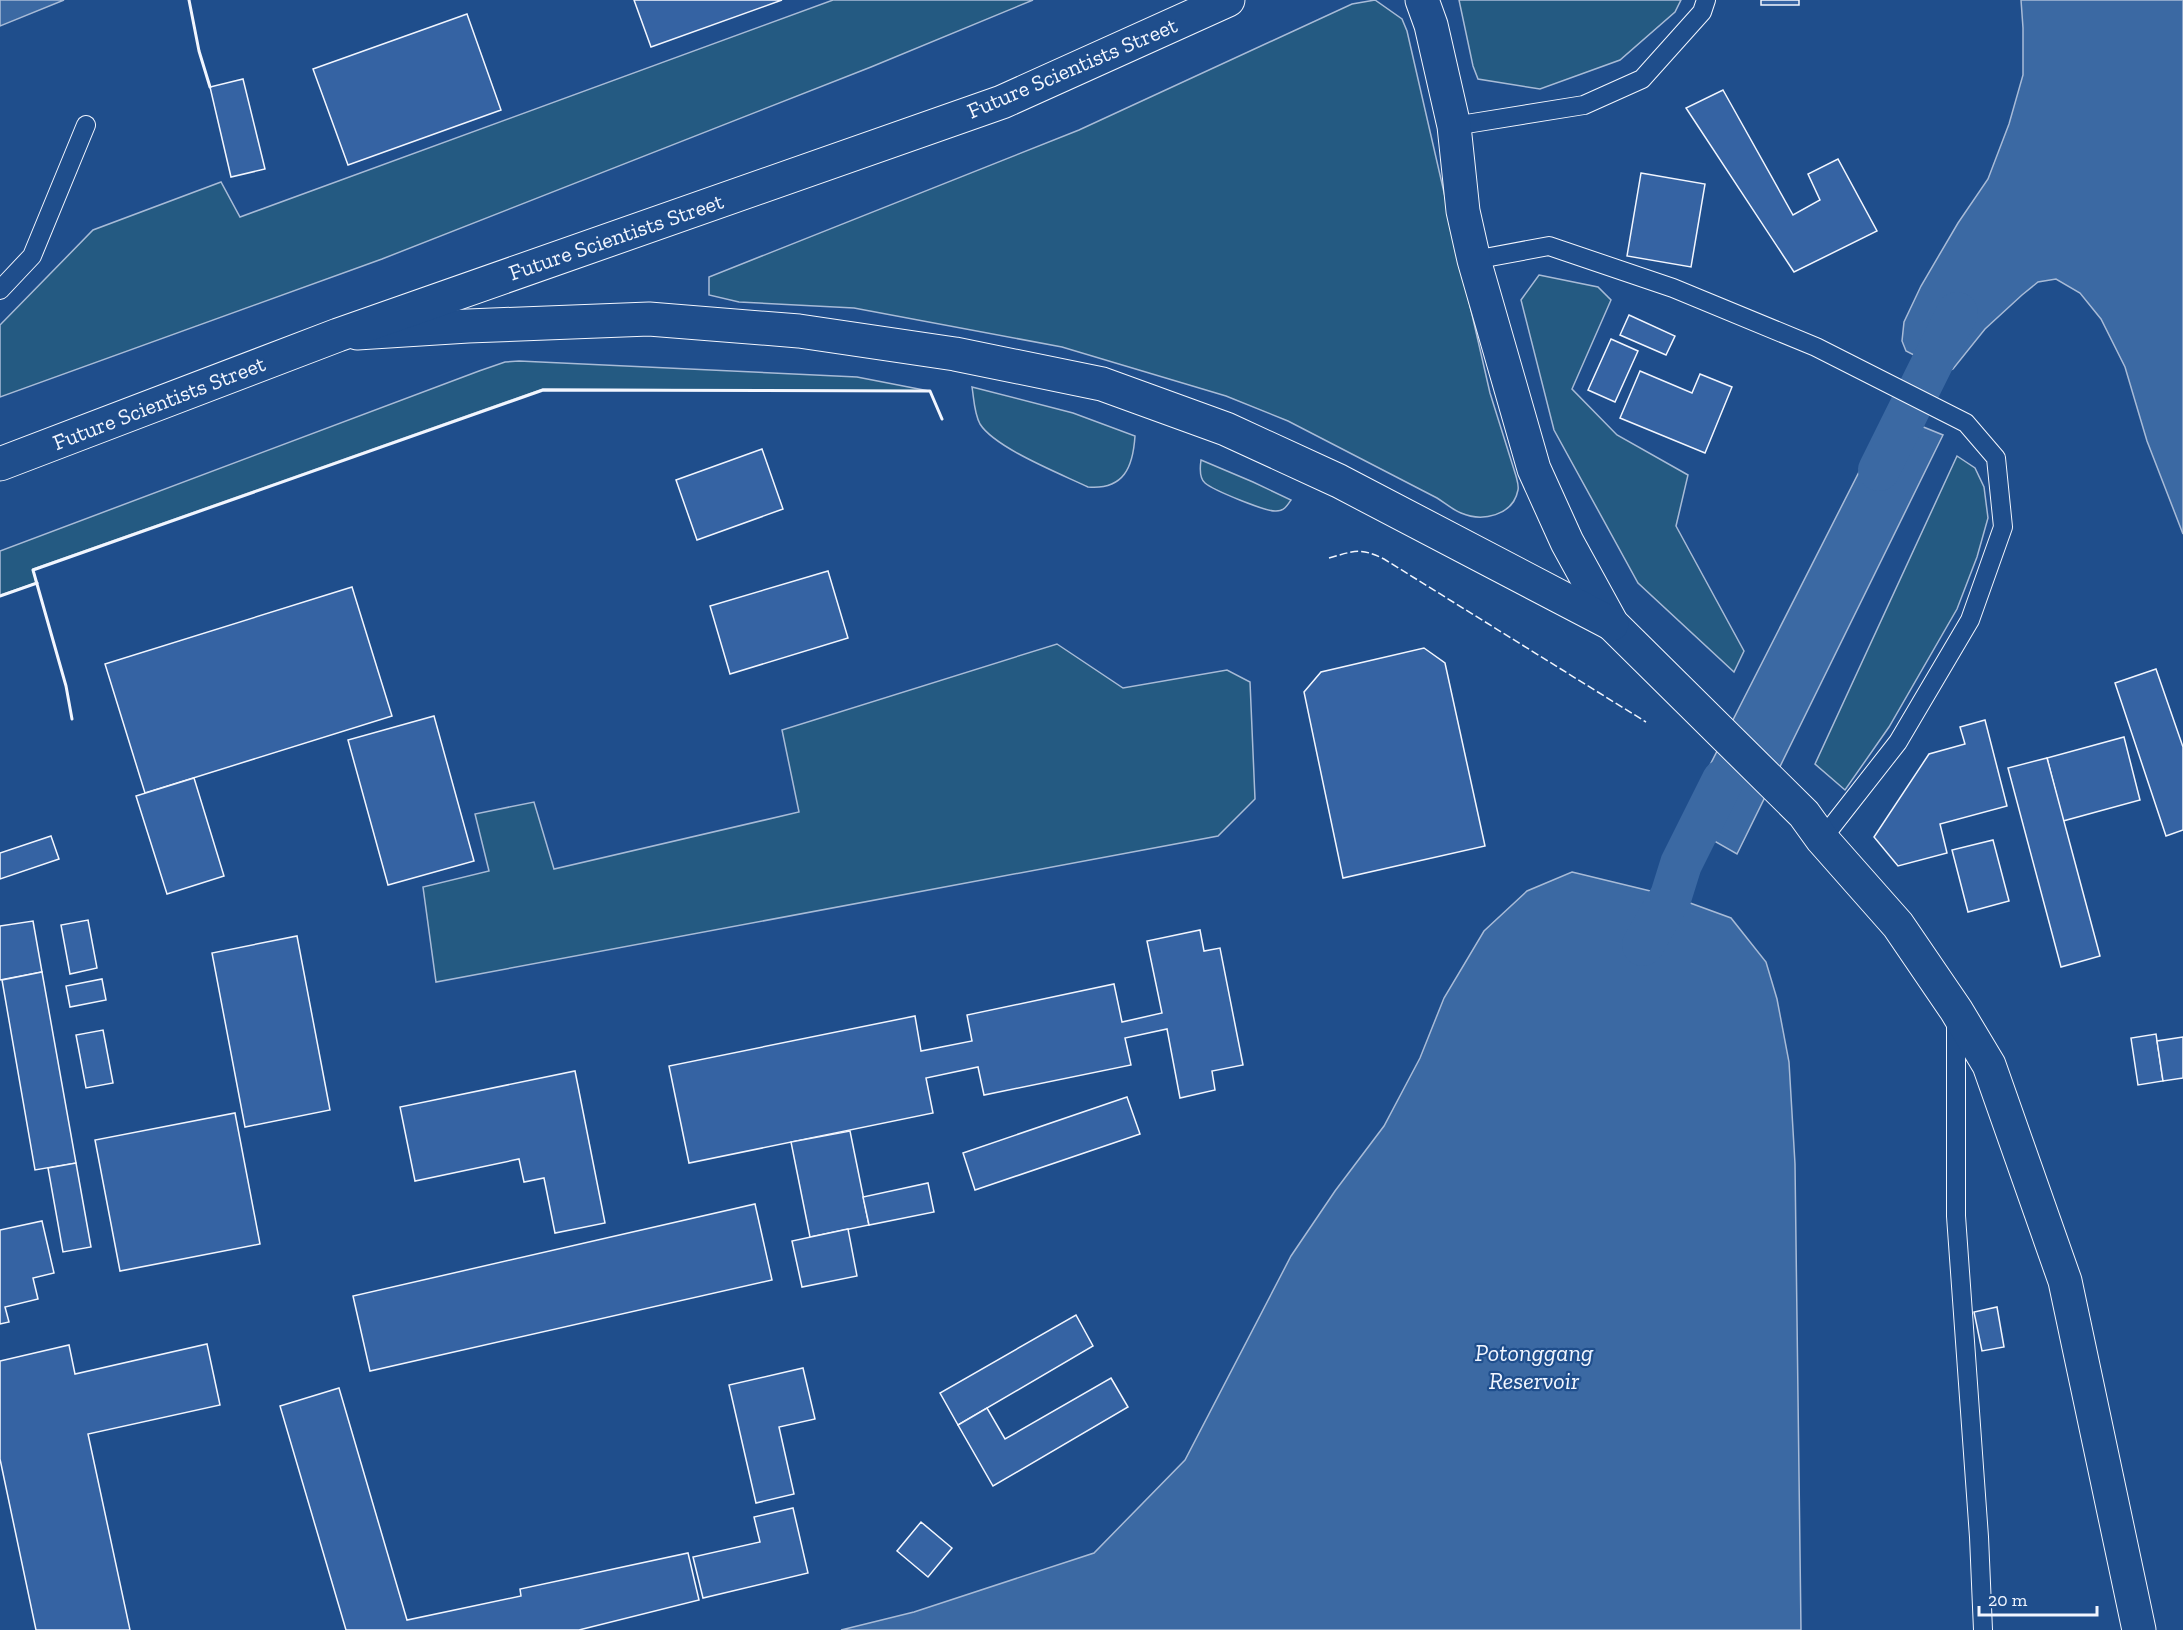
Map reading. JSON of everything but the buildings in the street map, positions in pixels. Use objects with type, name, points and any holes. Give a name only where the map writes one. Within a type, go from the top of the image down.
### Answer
[{"type":"main road","name":"Future Scientists Street","points":[[0,464],[338,335],[1002,102],[1228,0]]},
{"type":"main road","points":[[1422,0],[1431,26],[1454,126],[1463,211],[1474,260],[1534,469],[1567,542],[1612,624]]},
{"type":"main road","points":[[338,335],[468,326],[649,319],[799,331],[955,354],[1102,384],[1226,429],[1339,481],[1612,624],[1697,706],[1813,827],[1898,925],[1956,1010],[1989,1065],[2065,1281],[2139,1630]]},
{"type":"lane","points":[[1454,126],[1584,105],[1641,79],[1702,12],[1706,0]]},
{"type":"lane","points":[[0,290],[32,256],[86,125]]},
{"type":"lane","points":[[1474,260],[1549,246],[1673,288],[1816,347],[1966,423],[1996,458],[2002,528],[1970,620],[1898,742],[1813,827]]},
{"type":"lane","points":[[1956,1010],[1956,1216],[1978,1525],[1983,1630]]},
{"type":"shaded area","points":[[833,0],[1033,0],[871,67],[382,259],[0,397],[0,325],[93,230],[221,182],[240,217]]},
{"type":"shaded area","points":[[1375,0],[1402,19],[1407,31],[1490,393],[1517,481],[1515,499],[1510,506],[1496,515],[1478,517],[1458,512],[1437,498],[1288,421],[1226,396],[1062,347],[854,308],[739,302],[709,295],[709,277],[1079,130],[1352,4]]},
{"type":"shaded area","points":[[1459,0],[1681,0],[1675,12],[1620,60],[1540,89],[1478,79],[1473,66]]},
{"type":"shaded area","points":[[1539,275],[1598,287],[1611,300],[1572,389],[1617,435],[1688,475],[1676,526],[1744,651],[1734,672],[1638,583],[1554,430],[1521,300]]},
{"type":"shaded area","points":[[505,362],[857,377],[929,391],[543,389],[33,569],[36,583],[0,595],[0,551],[479,371]]},
{"type":"shaded area","points":[[972,387],[1073,413],[1135,436],[1129,467],[1118,480],[1110,485],[1088,487],[1030,460],[999,442],[980,424],[975,411]]},
{"type":"shaded area","points":[[1957,456],[1975,468],[1984,487],[1988,518],[1977,557],[1957,609],[1889,727],[1845,790],[1815,764]]},
{"type":"shaded area","points":[[1201,460],[1291,500],[1283,509],[1276,511],[1228,495],[1203,481],[1200,472]]},
{"type":"shaded area","points":[[1057,644],[1123,688],[1227,670],[1250,682],[1255,799],[1218,836],[436,982],[423,887],[489,871],[475,814],[534,802],[554,869],[799,812],[782,730]]},
{"type":"water","points":[[0,0],[64,0],[0,26]]},
{"type":"water","points":[[2021,0],[2183,0],[2183,534],[2147,441],[2125,367],[2101,319],[2080,293],[2056,279],[2038,282],[1985,329],[1953,369],[1947,372],[1906,351],[1902,341],[1904,322],[1921,286],[1958,223],[1988,179],[2009,124],[2023,75]]},
{"type":"water","points":[[1889,413],[1943,435],[1737,854],[1681,822]]},
{"type":"water","name":"Potonggang Reservoir","points":[[1572,872],[1671,896],[1731,918],[1766,962],[1777,999],[1789,1062],[1795,1164],[1801,1630],[841,1630],[914,1612],[1094,1553],[1185,1460],[1291,1256],[1335,1191],[1384,1126],[1420,1058],[1444,998],[1484,931],[1527,891]]},
{"type":"waterway","points":[[1879,470],[1957,313]]},
{"type":"waterway","points":[[1643,945],[1671,896],[1681,864],[1723,780]]},
{"type":"fence","points":[[1329,558],[1357,551],[1384,559],[1646,722]]},
{"type":"wall","points":[[189,0],[199,51],[210,87]]},
{"type":"wall","points":[[72,719],[66,686],[33,570],[543,390],[930,391],[942,419]]},
{"type":"wall","points":[[0,596],[37,583]]}]
